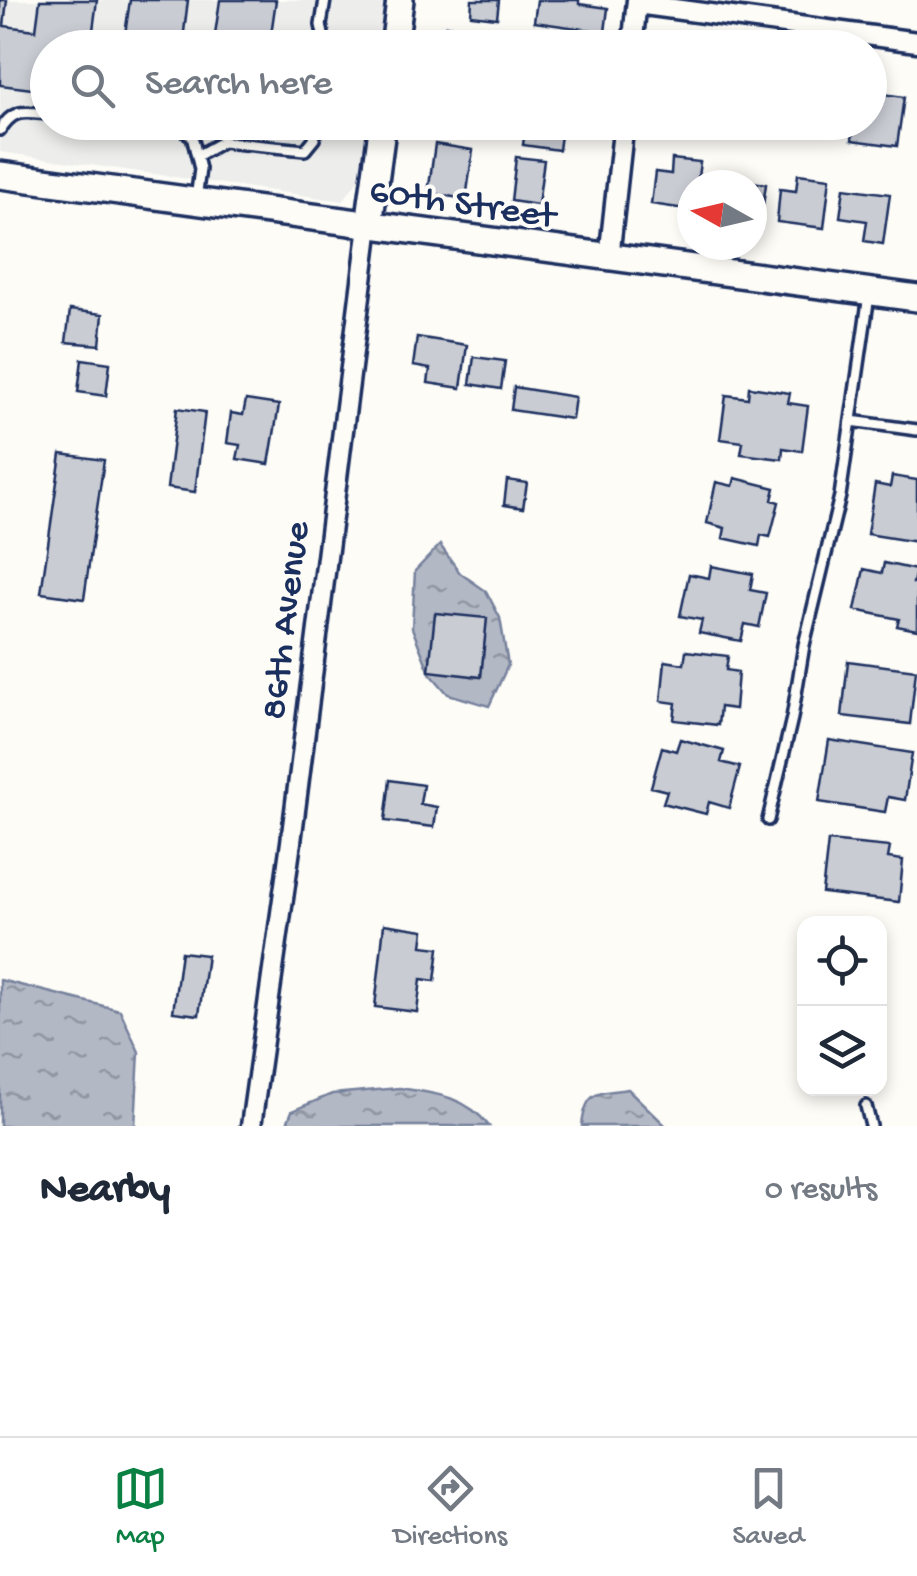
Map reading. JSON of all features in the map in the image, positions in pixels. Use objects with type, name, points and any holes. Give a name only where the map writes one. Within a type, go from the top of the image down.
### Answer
[{"type":"street","points":[[396,30],[400,0]]},
{"type":"street","points":[[634,30],[637,2],[833,30]]},
{"type":"street","points":[[887,38],[917,42]]},
{"type":"street","name":"86th Avenue","points":[[250,1126],[291,842],[382,140]]},
{"type":"street","points":[[609,258],[622,140]]},
{"type":"street","name":"60th Street","points":[[0,175],[917,298]]},
{"type":"lane","points":[[323,30],[324,0]]},
{"type":"lane","points":[[0,130],[17,112],[30,113]]},
{"type":"lane","points":[[193,140],[200,169],[196,202]]},
{"type":"lane","points":[[197,156],[222,142],[304,150],[313,140]]},
{"type":"lane","points":[[768,820],[840,496],[869,292]]},
{"type":"lane","points":[[851,420],[917,430]]},
{"type":"lane","points":[[866,1106],[871,1126]]},
{"type":"shaded area","points":[[0,0],[384,0],[380,30],[30,30],[30,140],[365,140],[360,177],[343,201],[0,152]]},
{"type":"water","points":[[440,545],[460,573],[486,591],[500,618],[508,665],[489,706],[448,694],[430,673],[412,628],[415,571]]},
{"type":"water","points":[[0,980],[120,1010],[139,1052],[135,1126],[0,1126]]},
{"type":"water","points":[[399,1088],[460,1102],[489,1126],[286,1126],[292,1111],[332,1094]]},
{"type":"water","points":[[628,1089],[666,1126],[582,1126],[586,1106],[594,1096]]},
{"type":"building","points":[[0,0],[7,0],[4,26],[36,30],[30,30],[30,89],[0,85]]},
{"type":"building","points":[[40,0],[97,0],[93,30],[36,30]]},
{"type":"building","points":[[130,0],[188,0],[184,30],[126,30]]},
{"type":"building","points":[[220,0],[276,0],[272,30],[216,30]]},
{"type":"building","points":[[472,0],[499,0],[497,18],[471,15]]},
{"type":"building","points":[[537,0],[579,0],[579,4],[608,8],[605,30],[534,22]]},
{"type":"building","points":[[446,25],[476,30],[445,30]]},
{"type":"building","points":[[887,94],[904,97],[897,146],[852,140],[887,140]]},
{"type":"building","points":[[524,140],[560,140],[559,150],[523,145]]},
{"type":"building","points":[[435,144],[473,150],[466,199],[428,193]]},
{"type":"building","points":[[516,157],[544,160],[538,205],[511,201]]},
{"type":"building","points":[[672,159],[700,162],[699,170],[677,170],[677,208],[651,204],[655,172],[671,174]]},
{"type":"building","points":[[798,174],[830,178],[824,228],[777,222],[780,189],[796,191]]},
{"type":"building","points":[[844,188],[890,194],[883,244],[864,241],[867,221],[840,217]]},
{"type":"building","points":[[70,310],[103,314],[100,345],[66,342]]},
{"type":"building","points":[[417,337],[467,345],[461,388],[428,383],[430,369],[413,366]]},
{"type":"building","points":[[474,357],[505,361],[501,389],[470,384]]},
{"type":"building","points":[[82,359],[110,363],[106,396],[78,392]]},
{"type":"building","points":[[514,387],[575,397],[572,419],[511,410]]},
{"type":"building","points":[[749,387],[790,393],[788,403],[808,406],[802,451],[783,448],[782,459],[741,454],[743,442],[720,439],[726,395],[748,398]]},
{"type":"building","points":[[246,400],[279,405],[269,464],[237,459],[240,445],[227,443],[231,413],[243,415]]},
{"type":"building","points":[[177,408],[205,412],[195,492],[167,488]]},
{"type":"building","points":[[61,454],[104,460],[84,599],[41,593]]},
{"type":"building","points":[[892,476],[917,480],[917,542],[867,534],[875,484],[890,487]]},
{"type":"building","points":[[735,478],[775,488],[772,500],[779,502],[770,537],[761,535],[759,546],[723,538],[725,528],[707,523],[716,482],[733,486]]},
{"type":"building","points":[[507,480],[527,483],[523,508],[504,505]]},
{"type":"building","points":[[884,563],[916,570],[913,583],[917,583],[917,630],[897,626],[899,619],[855,610],[864,569],[882,573]]},
{"type":"building","points":[[711,566],[753,574],[750,590],[766,593],[759,627],[745,624],[741,641],[699,633],[702,620],[680,616],[689,574],[709,578]]},
{"type":"building","points":[[435,613],[487,618],[481,677],[429,671]]},
{"type":"building","points":[[686,651],[728,656],[726,670],[738,672],[735,709],[720,707],[718,725],[674,720],[676,703],[661,701],[665,661],[684,664]]},
{"type":"building","points":[[848,661],[916,670],[910,724],[842,716]]},
{"type":"building","points":[[680,739],[724,751],[721,762],[740,767],[729,808],[709,802],[706,814],[663,803],[667,791],[651,787],[662,747],[676,751]]},
{"type":"building","points":[[829,740],[912,753],[905,800],[888,797],[885,812],[819,802]]},
{"type":"building","points":[[390,780],[423,785],[420,804],[437,807],[434,827],[385,821]]},
{"type":"building","points":[[828,841],[890,847],[888,858],[903,860],[899,902],[822,893]]},
{"type":"building","points":[[384,924],[424,930],[422,946],[439,948],[435,981],[421,979],[417,1012],[375,1007]]},
{"type":"building","points":[[181,952],[207,955],[199,1015],[173,1012]]}]
